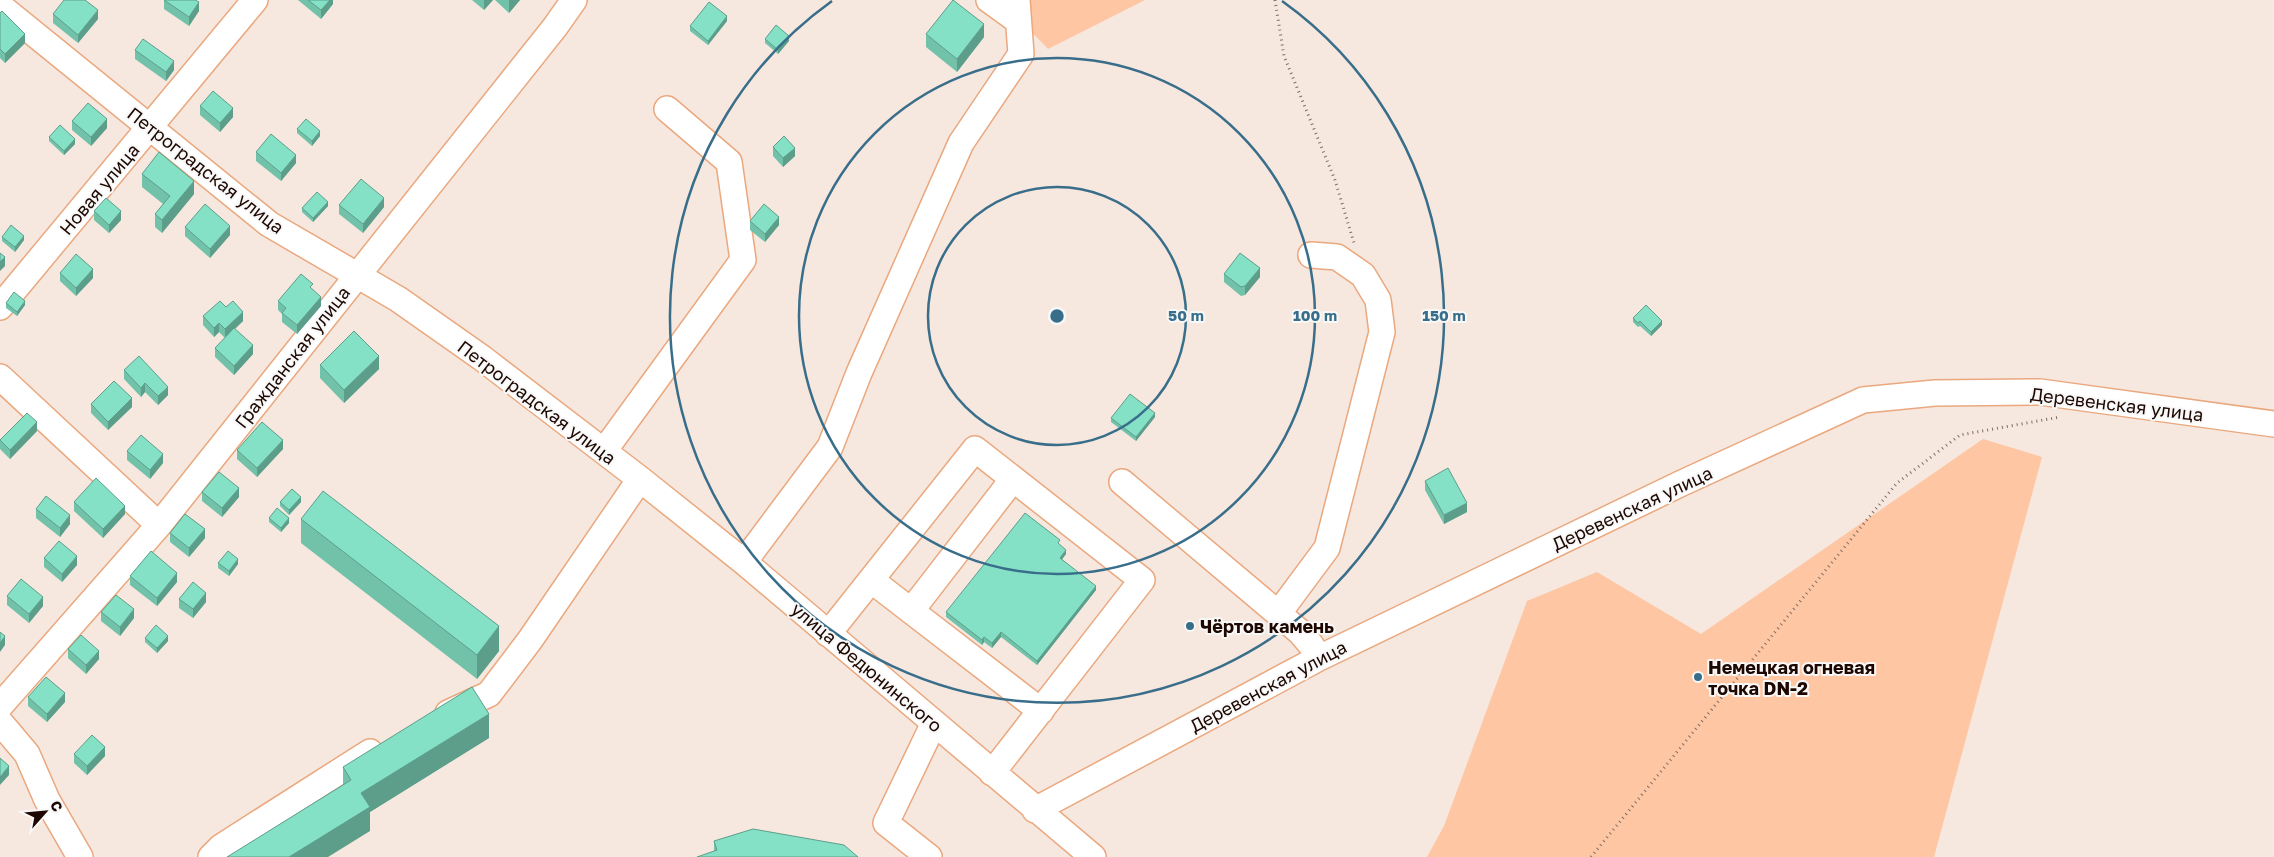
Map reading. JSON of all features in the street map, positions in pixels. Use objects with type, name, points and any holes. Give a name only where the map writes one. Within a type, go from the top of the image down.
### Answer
[{"type":"street","name":"Новая улица","points":[[0,307],[255,0]]},
{"type":"street","name":"Гражданская улица","points":[[0,706],[159,525],[574,0]]},
{"type":"street","points":[[744,562],[830,447],[859,373],[961,143],[1021,54],[1018,11],[989,0]]},
{"type":"street","name":"Петроградская улица","points":[[0,6],[270,224],[398,299],[482,358],[640,479]]},
{"type":"street","points":[[604,451],[743,260],[729,162],[667,109]]},
{"type":"street","points":[[1278,614],[1327,548],[1382,332],[1378,300],[1363,275],[1337,257],[1311,255]]},
{"type":"street","points":[[0,377],[159,525]]},
{"type":"street","name":"Деревенская улица","points":[[1035,810],[1319,658],[1682,484],[1863,400],[1935,393],[2040,392],[2274,424]]},
{"type":"street","points":[[828,634],[975,449],[1142,580],[992,773]]},
{"type":"street","points":[[428,723],[488,694],[530,640],[640,479]]},
{"type":"street","name":"улица Федюнинского","points":[[640,479],[744,562],[1035,810],[1093,857]]},
{"type":"street","points":[[911,611],[1013,479]]},
{"type":"street","points":[[1122,482],[1300,632],[1311,644],[1319,658]]},
{"type":"street","points":[[871,580],[1041,711]]},
{"type":"street","points":[[0,722],[27,754],[47,800],[80,857]]},
{"type":"street","points":[[929,857],[886,823],[934,723]]},
{"type":"street","points":[[210,857],[221,847],[376,748],[393,740]]},
{"type":"path","points":[[1275,0],[1284,56],[1335,180],[1363,275]]},
{"type":"path","points":[[1591,857],[1897,483],[1960,435],[2063,417]]},
{"type":"shaded area","points":[[1001,0],[1145,0],[1048,49]]},
{"type":"shaded area","points":[[1983,439],[2042,457],[1934,857],[1427,857],[1444,826],[1527,601],[1597,572],[1701,634]]},
{"type":"building","points":[[64,0],[85,0],[98,10],[78,35],[53,14]]},
{"type":"building","points":[[164,0],[195,0],[199,2],[189,17]]},
{"type":"building","points":[[308,0],[330,0],[321,10]]},
{"type":"building","points":[[953,0],[984,24],[957,59],[926,34]]},
{"type":"building","points":[[709,2],[727,16],[708,41],[690,26]]},
{"type":"building","points":[[2,11],[25,34],[5,54],[0,49],[0,13]]},
{"type":"building","points":[[776,25],[789,36],[778,50],[765,39]]},
{"type":"building","points":[[143,39],[174,61],[166,72],[135,50]]},
{"type":"building","points":[[213,91],[233,108],[220,123],[200,106]]},
{"type":"building","points":[[88,103],[107,119],[91,137],[72,121]]},
{"type":"building","points":[[306,119],[320,131],[312,141],[297,129]]},
{"type":"building","points":[[60,125],[75,139],[64,151],[49,137]]},
{"type":"building","points":[[271,134],[296,155],[281,173],[256,152]]},
{"type":"building","points":[[784,136],[795,148],[783,158],[773,147]]},
{"type":"building","points":[[159,152],[194,181],[162,220],[155,214],[170,196],[142,174]]},
{"type":"building","points":[[361,179],[384,198],[363,224],[339,205]]},
{"type":"building","points":[[317,192],[328,202],[313,218],[302,208]]},
{"type":"building","points":[[106,198],[121,211],[109,225],[94,211]]},
{"type":"building","points":[[205,204],[230,226],[210,249],[185,227]]},
{"type":"building","points":[[764,204],[779,217],[765,234],[750,221]]},
{"type":"building","points":[[11,225],[24,236],[15,247],[2,237]]},
{"type":"building","points":[[0,253],[5,257],[0,262]]},
{"type":"building","points":[[1240,253],[1260,268],[1245,286],[1241,287],[1224,274]]},
{"type":"building","points":[[76,254],[93,269],[76,288],[60,273]]},
{"type":"building","points":[[301,274],[313,284],[310,287],[321,297],[297,325],[282,313],[286,308],[278,301]]},
{"type":"building","points":[[14,292],[25,301],[17,312],[6,303]]},
{"type":"building","points":[[220,301],[226,307],[233,301],[243,312],[225,329],[219,323],[214,328],[203,316]]},
{"type":"building","points":[[1646,305],[1662,321],[1651,332],[1640,321],[1638,323],[1633,318]]},
{"type":"building","points":[[234,328],[253,345],[234,366],[215,348]]},
{"type":"building","points":[[354,331],[379,356],[344,390],[320,365]]},
{"type":"building","points":[[139,356],[168,387],[158,396],[145,383],[141,388],[124,370]]},
{"type":"building","points":[[114,381],[132,398],[108,422],[91,404]]},
{"type":"building","points":[[1130,394],[1155,413],[1136,437],[1111,418]]},
{"type":"building","points":[[27,413],[37,422],[10,450],[0,440]]},
{"type":"building","points":[[262,422],[283,440],[257,468],[237,450]]},
{"type":"building","points":[[141,435],[163,454],[150,470],[127,451]]},
{"type":"building","points":[[1448,468],[1467,503],[1444,515],[1425,481]]},
{"type":"building","points":[[219,472],[239,488],[222,508],[202,492]]},
{"type":"building","points":[[96,478],[125,506],[103,529],[74,502]]},
{"type":"building","points":[[292,489],[301,497],[289,510],[280,502]]},
{"type":"building","points":[[323,491],[499,626],[477,655],[301,519]]},
{"type":"building","points":[[46,496],[70,515],[60,528],[36,509]]},
{"type":"building","points":[[277,508],[289,518],[281,528],[269,518]]},
{"type":"building","points":[[1025,513],[1060,540],[1058,543],[1066,550],[1060,558],[1096,586],[1037,661],[1001,632],[992,643],[984,637],[982,640],[946,612]]},
{"type":"building","points":[[185,514],[205,529],[189,548],[170,533]]},
{"type":"building","points":[[59,541],[77,556],[62,574],[44,558]]},
{"type":"building","points":[[151,551],[177,573],[157,598],[130,576]]},
{"type":"building","points":[[228,551],[238,559],[229,571],[218,563]]},
{"type":"building","points":[[21,579],[43,597],[29,614],[7,596]]},
{"type":"building","points":[[193,582],[206,593],[193,609],[179,599]]},
{"type":"building","points":[[116,595],[134,609],[120,627],[101,612]]},
{"type":"building","points":[[156,625],[168,636],[157,648],[145,638]]},
{"type":"building","points":[[0,632],[5,636],[0,643]]},
{"type":"building","points":[[81,635],[99,651],[86,665],[68,649]]},
{"type":"building","points":[[46,677],[65,693],[47,714],[28,697]]},
{"type":"building","points":[[472,687],[489,714],[361,793],[370,807],[289,857],[227,857],[351,780],[343,767]]},
{"type":"building","points":[[92,735],[105,747],[87,766],[74,754]]},
{"type":"building","points":[[0,758],[9,766],[0,777]]},
{"type":"building","points":[[753,829],[844,845],[858,857],[697,857],[717,850],[714,841]]},
{"type":"place","name":"Чёртов камень","points":[[1190,626]]},
{"type":"place","name":"Немецкая огневая точка DN-2","points":[[1698,677]]}]
